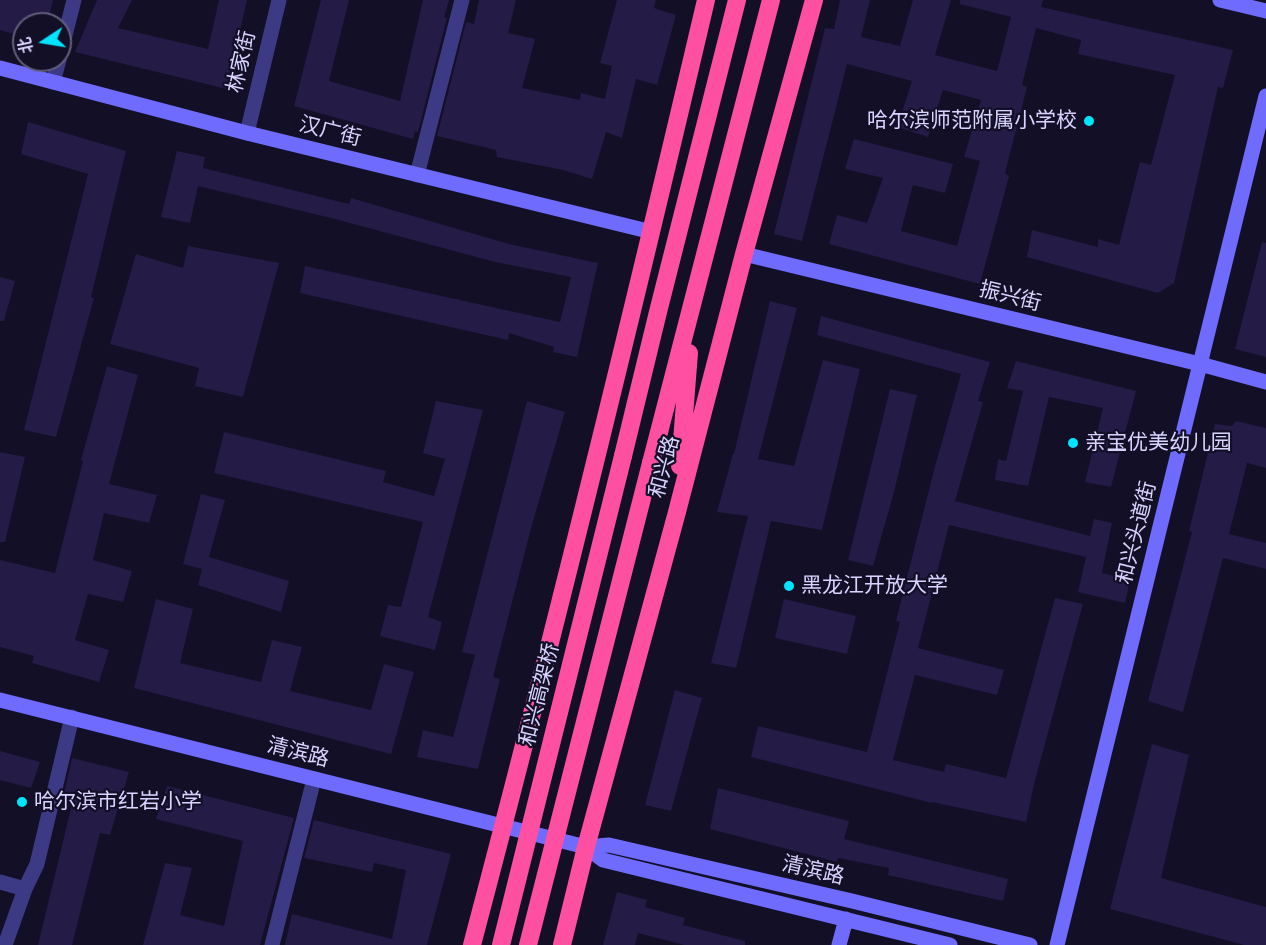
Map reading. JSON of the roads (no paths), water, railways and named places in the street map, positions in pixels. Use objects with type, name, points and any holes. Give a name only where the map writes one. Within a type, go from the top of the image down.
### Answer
[{"type":"highway","points":[[472,945],[634,306],[706,0]]},
{"type":"highway","name":"和兴路","points":[[623,456],[737,0]]},
{"type":"highway","name":"和兴路","points":[[528,945],[771,0]]},
{"type":"highway","name":"和兴路","points":[[561,945],[744,254],[814,0]]},
{"type":"highway","points":[[623,456],[634,306]]},
{"type":"highway","points":[[677,512],[692,308]]},
{"type":"highway","name":"和兴高架桥","points":[[501,945],[623,456]]},
{"type":"street","name":"林家街","points":[[247,133],[279,0]]},
{"type":"street","points":[[417,175],[462,0]]},
{"type":"street","points":[[1220,0],[1266,11]]},
{"type":"street","name":"汉广街","points":[[0,68],[247,133],[651,232]]},
{"type":"street","points":[[53,82],[56,72]]},
{"type":"street","name":"和兴头道街","points":[[1057,945],[1266,96]]},
{"type":"street","name":"振兴街","points":[[744,254],[1266,382]]},
{"type":"street","name":"清滨路","points":[[0,700],[586,847],[609,845],[1030,945]]},
{"type":"street","points":[[5,945],[25,889],[37,864],[72,717]]},
{"type":"street","points":[[272,945],[314,778]]},
{"type":"street","name":"清滨路","points":[[586,847],[603,860],[950,945]]},
{"type":"street","points":[[0,882],[25,889]]},
{"type":"street","points":[[839,945],[846,919]]},
{"type":"place","name":"哈尔滨师范附属小学校","points":[[1089,121]]},
{"type":"place","name":"亲宝优美幼儿园","points":[[1073,443]]},
{"type":"place","name":"黑龙江开放大学","points":[[789,586]]},
{"type":"place","name":"哈尔滨市红岩小学","points":[[22,802]]}]
